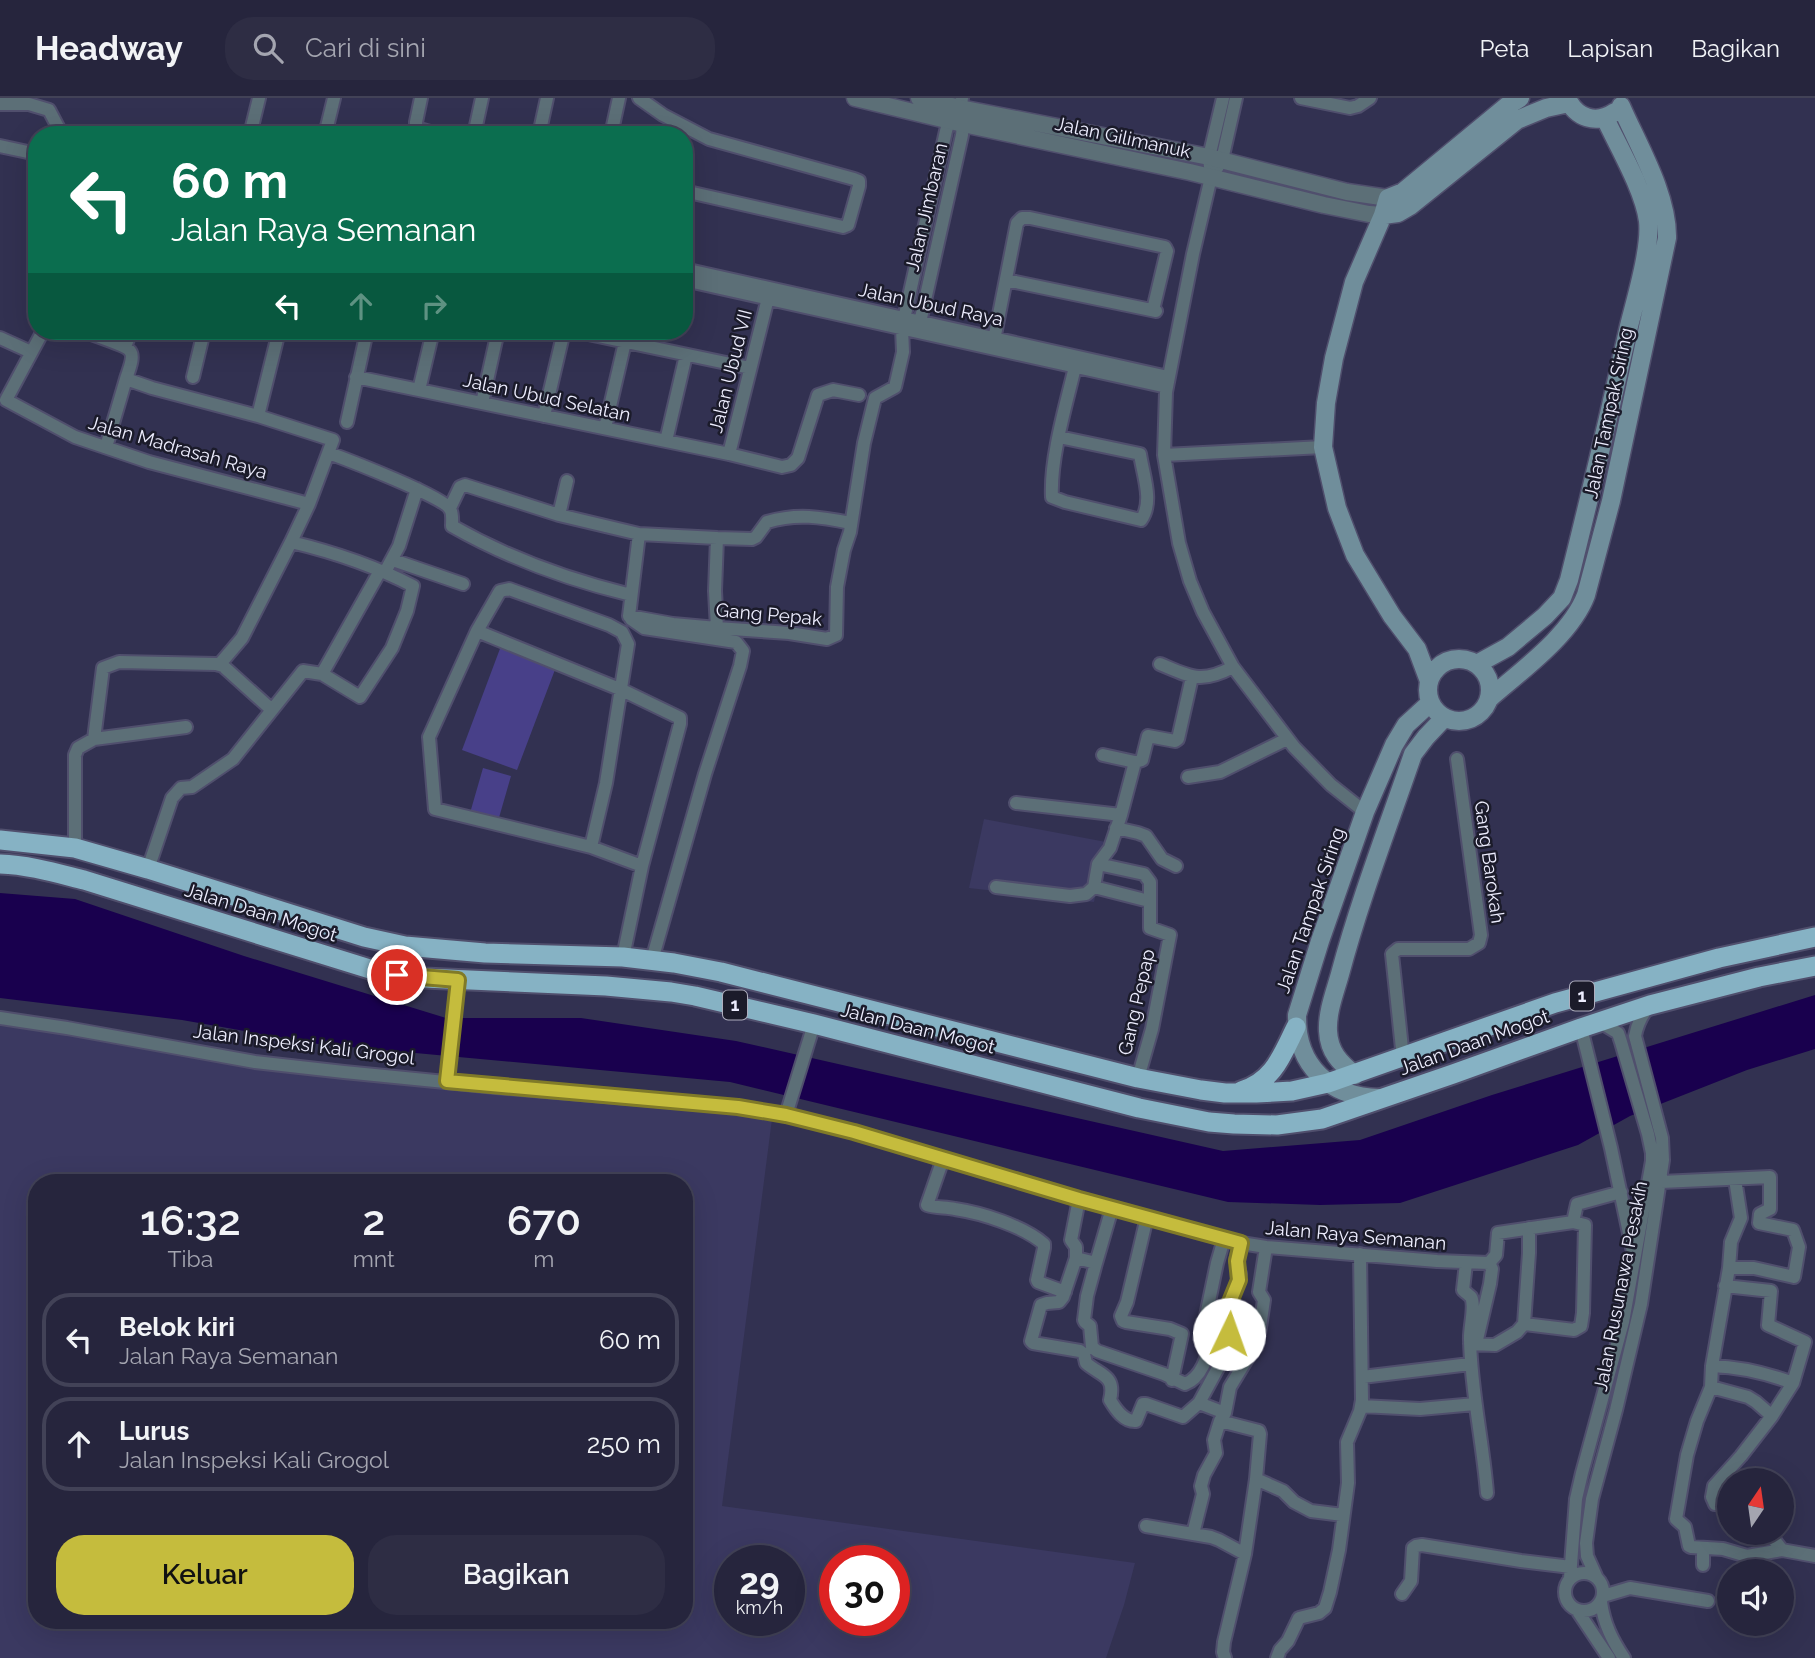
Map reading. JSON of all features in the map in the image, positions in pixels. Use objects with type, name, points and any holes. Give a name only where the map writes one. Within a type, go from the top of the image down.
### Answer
[{"type":"highway","name":"Jalan Daan Mogot","points":[[0,840],[75,848],[364,937],[405,946],[485,953],[623,957],[722,972],[1138,1078],[1201,1090],[1234,1093],[1275,1093],[1328,1083],[1555,1003],[1719,958],[1815,937]]},
{"type":"highway","name":"Jalan Daan Mogot","points":[[4,863],[48,870],[84,880],[363,967],[397,975],[457,984],[606,986],[671,992],[721,1002],[811,1032],[958,1061],[1139,1108],[1222,1123],[1256,1125],[1322,1119],[1650,1006],[1759,977],[1815,966]]},
{"type":"highway","points":[[1234,1093],[1251,1088],[1266,1079],[1279,1061],[1296,1027]]},
{"type":"highway","points":[[958,1061],[965,1033]]},
{"type":"highway","points":[[979,1067],[986,1039]]},
{"type":"main road","points":[[1429,681],[1418,649],[1392,616],[1355,555],[1337,508],[1323,447],[1326,403],[1334,358],[1354,282],[1386,206],[1520,98]]},
{"type":"main road","points":[[1386,206],[1398,213],[1410,206],[1517,120],[1568,100],[1579,114],[1587,118],[1605,118],[1623,102]]},
{"type":"main road","name":"Jalan Tampak Siring","points":[[1490,698],[1564,632],[1581,609],[1611,501],[1667,238],[1667,221],[1662,200],[1623,102]]},
{"type":"main road","name":"Jalan Tampak Siring","points":[[1477,664],[1508,647],[1562,598],[1569,580],[1614,397],[1641,274],[1648,227],[1644,204],[1605,118]]},
{"type":"main road","points":[[1418,649],[1443,663]]},
{"type":"main road","points":[[1460,659],[1477,664],[1489,679],[1491,689],[1485,709],[1466,721],[1444,718],[1430,703],[1427,692],[1434,671],[1443,663],[1460,659]]},
{"type":"main road","name":"Jalan Tampak Siring","points":[[1296,1027],[1299,1006],[1366,812],[1394,745],[1406,725],[1430,703]]},
{"type":"main road","points":[[1355,1075],[1341,1064],[1333,1053],[1328,1030],[1329,1016],[1347,949],[1413,754],[1444,718]]},
{"type":"main road","points":[[1320,942],[1325,952],[1331,955],[1347,949]]},
{"type":"main road","points":[[1296,1027],[1310,1066],[1328,1083],[1353,1095],[1384,1098]]},
{"type":"street","points":[[252,126],[259,98]]},
{"type":"street","points":[[327,126],[334,98]]},
{"type":"street","points":[[416,126],[421,98]]},
{"type":"street","points":[[476,126],[482,98]]},
{"type":"street","points":[[541,126],[547,98]]},
{"type":"street","points":[[613,126],[619,98]]},
{"type":"street","points":[[639,98],[684,126]]},
{"type":"street","name":"Jalan Gilimanuk","points":[[855,98],[955,129],[1210,177],[1369,214],[1386,206]]},
{"type":"street","name":"Jalan Gilimanuk","points":[[919,98],[961,103],[1216,159],[1348,192],[1386,206]]},
{"type":"street","points":[[1216,159],[1223,98]]},
{"type":"street","points":[[1236,98],[1210,177],[1168,382],[1164,454],[1178,543],[1190,581],[1216,638],[1233,667],[1287,739],[1331,785],[1366,812]]},
{"type":"street","points":[[1301,98],[1350,108],[1370,98]]},
{"type":"street","name":"Jalan Jimbaran","points":[[864,443],[875,398],[895,387],[903,352],[903,323],[961,103]]},
{"type":"street","points":[[0,104],[29,104],[49,110],[57,126]]},
{"type":"street","name":"Jalan Jimbaran","points":[[903,352],[919,327],[955,129]]},
{"type":"street","points":[[693,131],[709,139],[859,181],[848,225],[844,228],[693,193]]},
{"type":"street","points":[[0,146],[28,152]]},
{"type":"street","points":[[994,343],[1006,280],[1017,223],[1022,218],[1165,247],[1167,251],[1154,310],[1006,280]]},
{"type":"street","name":"Jalan Ubud Raya","points":[[693,271],[919,327],[1168,382]]},
{"type":"street","name":"Jalan Ubud Raya","points":[[693,282],[887,319]]},
{"type":"street","name":"Jalan Ubud VII","points":[[729,454],[768,298]]},
{"type":"street","points":[[0,338],[32,352],[38,340]]},
{"type":"street","points":[[106,447],[132,355],[125,347],[107,340]]},
{"type":"street","points":[[125,347],[128,340]]},
{"type":"street","points":[[193,377],[202,340]]},
{"type":"street","points":[[258,416],[277,340]]},
{"type":"street","points":[[346,422],[365,340]]},
{"type":"street","points":[[419,390],[431,340]]},
{"type":"street","points":[[482,403],[496,340]]},
{"type":"street","points":[[544,416],[562,340]]},
{"type":"street","points":[[616,340],[750,368]]},
{"type":"street","points":[[605,428],[625,342]]},
{"type":"street","name":"Jalan Ubud Raya","points":[[994,343],[1075,367],[1168,382]]},
{"type":"street","name":"Jalan Madrasah Raya","points":[[32,352],[6,400],[75,437],[149,462],[309,504]]},
{"type":"street","points":[[666,441],[686,355]]},
{"type":"street","points":[[1059,437],[1140,454],[1148,502],[1146,513],[1141,520],[1065,502],[1052,496],[1051,482],[1059,437],[1075,367]]},
{"type":"street","name":"Jalan Ubud Selatan","points":[[356,377],[782,467],[791,465],[798,458],[818,395],[833,390],[859,395]]},
{"type":"street","points":[[126,379],[258,416],[331,446],[450,508]]},
{"type":"street","name":"Gang Pepak","points":[[629,616],[673,624],[778,632],[827,639],[836,635],[837,587],[864,443]]},
{"type":"street","points":[[219,665],[242,638],[309,504],[331,446]]},
{"type":"street","points":[[1164,454],[1323,447]]},
{"type":"street","points":[[558,514],[567,481]]},
{"type":"street","points":[[631,595],[544,569],[502,552],[452,526],[450,508],[460,486],[465,485],[558,514],[639,534],[752,539],[766,522],[796,516],[813,516],[851,523]]},
{"type":"street","points":[[322,674],[382,571],[393,560],[416,489]]},
{"type":"street","points":[[639,534],[629,616],[631,621],[644,628],[736,642],[743,651],[652,960]]},
{"type":"street","points":[[717,538],[717,628]]},
{"type":"street","points":[[148,869],[172,798],[181,788],[192,787],[233,759],[303,671],[322,674],[360,697],[392,648],[407,611],[413,586],[382,571],[291,542]]},
{"type":"street","points":[[393,560],[463,584]]},
{"type":"street","points":[[591,847],[606,783],[628,644],[622,632],[609,625],[506,589],[500,591],[477,631],[429,737],[435,809],[591,847],[642,866]]},
{"type":"street","points":[[477,631],[622,690],[680,718],[642,866],[623,957]]},
{"type":"street","points":[[94,739],[103,668],[119,662],[219,665],[227,669],[272,710]]},
{"type":"street","points":[[1160,664],[1192,677],[1215,677],[1233,667]]},
{"type":"street","points":[[1103,755],[1135,762],[1142,760],[1148,736],[1175,741],[1178,739],[1192,677]]},
{"type":"street","points":[[75,848],[75,755],[78,748],[94,739],[186,727]]},
{"type":"street","points":[[1188,777],[1220,772],[1287,739]]},
{"type":"street","name":"Gang Barokah","points":[[1403,1058],[1392,954],[1398,949],[1469,949],[1479,943],[1481,935],[1457,759]]},
{"type":"street","points":[[996,887],[1070,896],[1086,894],[1094,887],[1098,864],[1110,848],[1135,762]]},
{"type":"street","points":[[1016,803],[1119,821],[1146,836],[1161,859],[1176,866]]},
{"type":"street","points":[[1094,887],[1149,901],[1150,882],[1144,874],[1098,864]]},
{"type":"street","name":"Gang Pepap","points":[[1138,1078],[1152,1029],[1170,935],[1150,928],[1149,901]]},
{"type":"street","points":[[448,1079],[457,984]]},
{"type":"street","name":"Jalan Rusunawa Pesakih","points":[[1570,1573],[1579,1486],[1623,1322],[1652,1161],[1654,1132],[1635,1036],[1642,1014],[1650,1006]]},
{"type":"street","name":"Jalan Inspeksi Kali Grogol","points":[[0,1018],[255,1062],[787,1111],[854,1132]]},
{"type":"street","name":"Jalan Rusunawa Pesakih","points":[[1596,1576],[1587,1556],[1586,1543],[1592,1499],[1641,1304],[1661,1182],[1663,1150],[1618,1033],[1600,1022]]},
{"type":"street","name":"Jalan Rusunawa Pesakih","points":[[1581,1028],[1635,1259]]},
{"type":"street","points":[[787,1111],[811,1032]]},
{"type":"street","name":"Jalan Raya Semanan","points":[[854,1132],[1079,1199],[1241,1243],[1489,1263]]},
{"type":"street","points":[[943,1159],[926,1205],[990,1217],[1033,1236],[1044,1244],[1038,1282],[1065,1292]]},
{"type":"street","points":[[1661,1182],[1770,1177],[1770,1209],[1760,1214],[1759,1223],[1793,1230],[1798,1247],[1794,1277],[1754,1268],[1729,1268]]},
{"type":"street","points":[[1735,1179],[1741,1218],[1731,1242],[1711,1387],[1687,1455],[1676,1519],[1685,1527],[1689,1546],[1723,1549],[1747,1556],[1782,1550],[1815,1556]]},
{"type":"street","points":[[1573,1222],[1577,1205],[1621,1192]]},
{"type":"street","points":[[1079,1199],[1071,1238],[1076,1247],[1076,1258],[1065,1292],[1059,1302],[1041,1305],[1031,1341],[1084,1354],[1086,1363],[1110,1379],[1110,1400],[1129,1421],[1136,1421],[1143,1404],[1183,1417],[1199,1403],[1219,1366],[1229,1334],[1232,1322],[1230,1302],[1239,1280],[1237,1261],[1241,1243]]},
{"type":"street","points":[[1112,1208],[1087,1296],[1084,1320],[1090,1325],[1091,1347],[1185,1384],[1196,1378],[1208,1354],[1209,1340],[1202,1335],[1224,1239]]},
{"type":"street","points":[[1147,1217],[1122,1319],[1182,1334],[1172,1380]]},
{"type":"street","points":[[1487,1493],[1470,1364],[1490,1284],[1492,1269],[1489,1263],[1496,1255],[1498,1233],[1573,1222],[1585,1225],[1581,1326],[1574,1330],[1524,1324]]},
{"type":"street","points":[[1473,1344],[1495,1345],[1517,1332],[1524,1324],[1530,1253],[1529,1228]]},
{"type":"street","points":[[1193,1534],[1203,1494],[1201,1486],[1216,1453],[1214,1440],[1230,1387],[1256,1344],[1259,1334],[1264,1300],[1259,1292],[1266,1247]]},
{"type":"street","points":[[1277,1658],[1299,1618],[1320,1613],[1325,1608],[1334,1579],[1348,1483],[1347,1442],[1362,1406],[1360,1254]]},
{"type":"street","points":[[1076,1258],[1096,1263]]},
{"type":"street","points":[[1466,1263],[1463,1290],[1469,1294],[1473,1304],[1473,1344]]},
{"type":"street","points":[[1725,1286],[1770,1291],[1768,1325],[1805,1342],[1794,1382],[1772,1416],[1731,1468]]},
{"type":"street","points":[[1362,1377],[1470,1364]]},
{"type":"street","points":[[1712,1366],[1759,1371],[1794,1382]]},
{"type":"street","points":[[1711,1387],[1748,1397],[1772,1416]]},
{"type":"street","points":[[1199,1403],[1223,1417],[1259,1431],[1260,1438],[1245,1554],[1224,1642],[1225,1658]]},
{"type":"street","points":[[1362,1406],[1420,1409],[1475,1404]]},
{"type":"street","points":[[1256,1479],[1283,1491],[1294,1503],[1311,1511],[1343,1515]]},
{"type":"street","points":[[1717,1484],[1712,1497],[1717,1504]]},
{"type":"street","points":[[1146,1526],[1219,1540],[1245,1554]]},
{"type":"street","points":[[1402,1594],[1411,1581],[1413,1548],[1422,1545],[1570,1573],[1583,1572],[1596,1576],[1603,1585],[1603,1616],[1611,1640],[1624,1658]]},
{"type":"street","points":[[1778,1545],[1782,1550]]},
{"type":"street","points":[[1703,1548],[1703,1565]]},
{"type":"street","points":[[1570,1573],[1565,1588],[1566,1599],[1577,1610],[1609,1658]]},
{"type":"street","points":[[1577,1610],[1592,1610],[1602,1599],[1630,1588],[1708,1601]]},
{"type":"shaded area","points":[[501,646],[556,667],[517,770],[462,750]]},
{"type":"shaded area","points":[[483,768],[511,776],[496,828],[468,820]]},
{"type":"shaded area","points":[[984,819],[1106,842],[1094,902],[969,888]]},
{"type":"shaded area","points":[[0,893],[75,899],[244,956],[446,1018],[581,1018],[736,1041],[1223,1151],[1360,1140],[1492,1095],[1815,995],[1815,1049],[1747,1070],[1630,1116],[1578,1145],[1400,1203],[1320,1205],[1228,1202],[730,1082],[318,1044],[182,1020],[0,998]]},
{"type":"shaded area","points":[[0,1026],[397,1078],[772,1119],[722,1506],[1135,1563],[1106,1658],[0,1658]]},
{"type":"route","points":[[397,975],[458,980],[447,1081],[762,1110],[854,1132],[1079,1199],[1241,1243],[1237,1256],[1239,1280],[1230,1302],[1232,1322],[1229,1334]]}]
